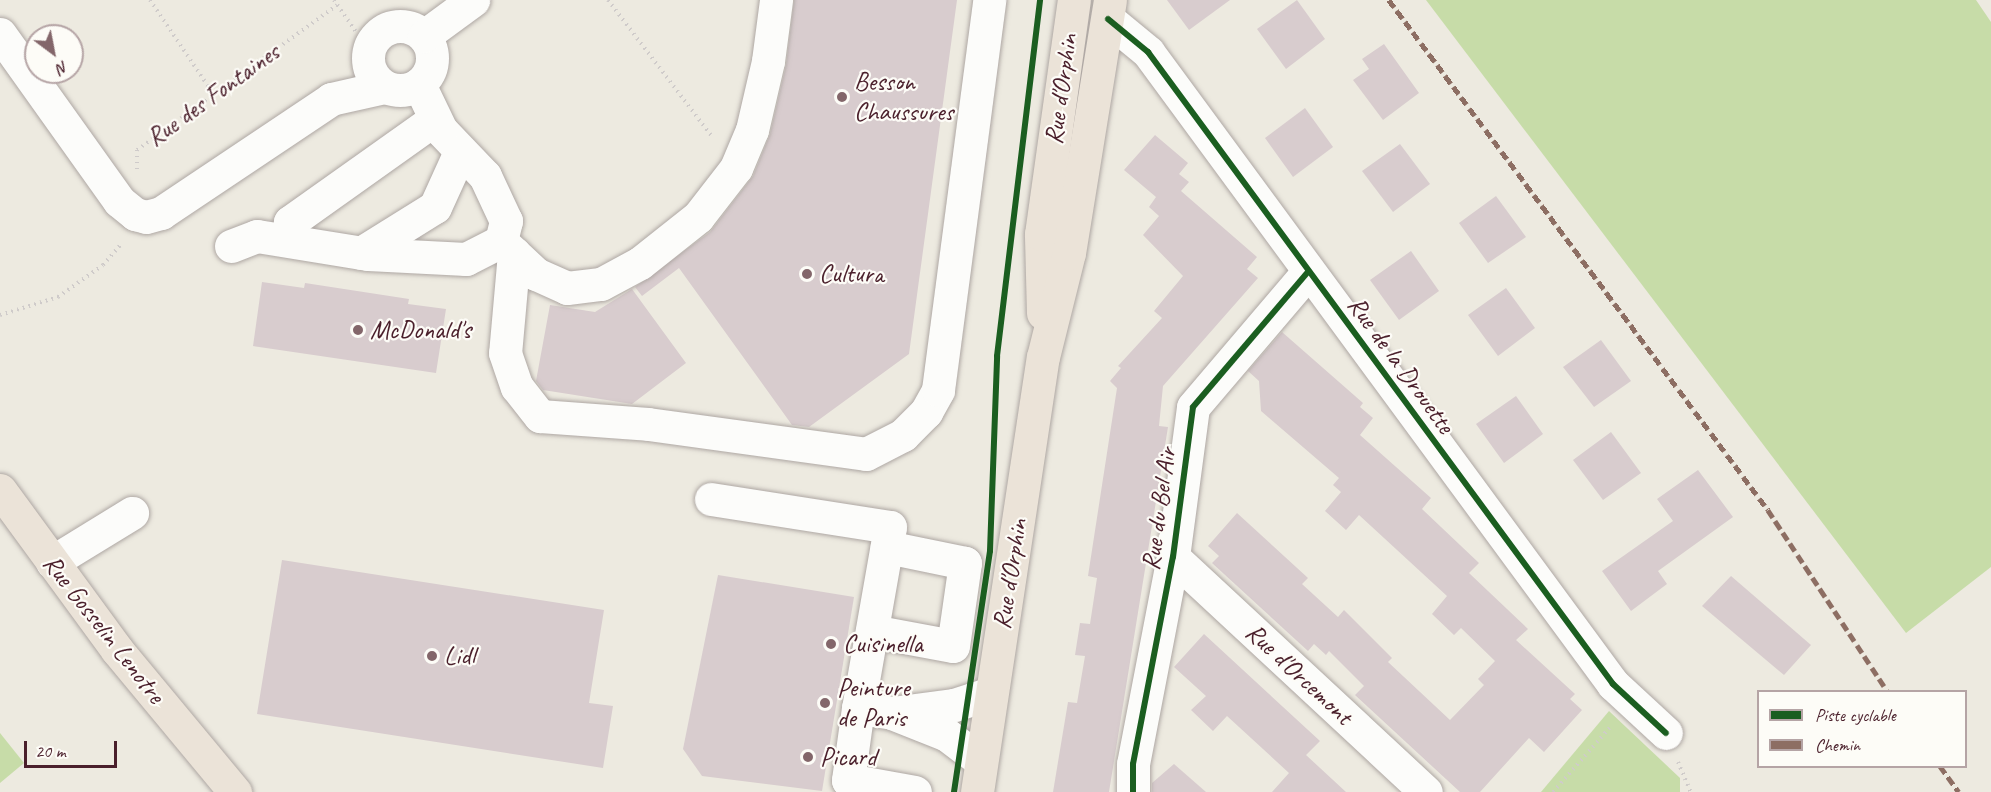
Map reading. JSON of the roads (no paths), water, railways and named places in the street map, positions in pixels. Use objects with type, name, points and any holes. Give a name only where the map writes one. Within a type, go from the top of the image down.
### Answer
[{"type":"main road","points":[[1074,0],[1109,9]]},
{"type":"main road","name":"Rue d'Orphin","points":[[1043,357],[1041,234],[1074,0]]},
{"type":"main road","name":"Rue d'Orphin","points":[[979,777],[1043,357],[1069,253],[1109,9]]},
{"type":"main road","name":"Rue Gosselin Lenotre","points":[[0,490],[117,650],[235,792]]},
{"type":"street","points":[[424,36],[473,0]]},
{"type":"street","points":[[419,84],[449,139],[485,176],[506,221],[508,247],[505,353],[517,387],[540,416],[648,424],[866,454],[903,435],[927,412],[938,390],[989,0]]},
{"type":"street","points":[[508,247],[536,274],[567,288],[601,284],[640,263],[698,217],[736,168],[752,130],[775,8]]},
{"type":"street","name":"Rue de la Drouette","points":[[1109,9],[1148,52],[1308,272],[1630,704],[1666,733]]},
{"type":"street","points":[[0,34],[119,201],[135,214],[146,217],[161,213],[331,99],[384,87],[402,91],[419,84],[430,70],[432,53],[424,36],[405,26],[383,30],[368,48],[372,75],[384,87]]},
{"type":"street","points":[[288,240],[290,222],[449,139]]},
{"type":"street","points":[[361,253],[435,207],[449,139]]},
{"type":"street","points":[[231,246],[257,236],[361,253],[466,259],[508,247]]},
{"type":"street","name":"Rue du Bel Air","points":[[1133,792],[1133,764],[1173,557],[1193,406],[1308,272]]},
{"type":"street","points":[[711,499],[890,527],[858,708],[848,780],[915,792]]},
{"type":"street","points":[[52,562],[132,513]]},
{"type":"street","points":[[872,631],[953,646],[965,563],[887,546]]},
{"type":"street","name":"Rue d'Orcemont","points":[[1173,557],[1426,792]]},
{"type":"street","points":[[892,713],[954,705],[991,693]]},
{"type":"street","points":[[858,708],[892,713],[947,735],[979,777]]},
{"type":"place","name":"Besson Chaussures","points":[[842,97]]},
{"type":"place","name":"Cultura","points":[[807,274]]},
{"type":"place","name":"McDonald's","points":[[358,330]]},
{"type":"place","name":"Cuisinella","points":[[831,644]]},
{"type":"place","name":"Lidl","points":[[432,656]]},
{"type":"place","name":"Peinture de Paris","points":[[825,703]]},
{"type":"place","name":"Picard","points":[[808,757]]}]
